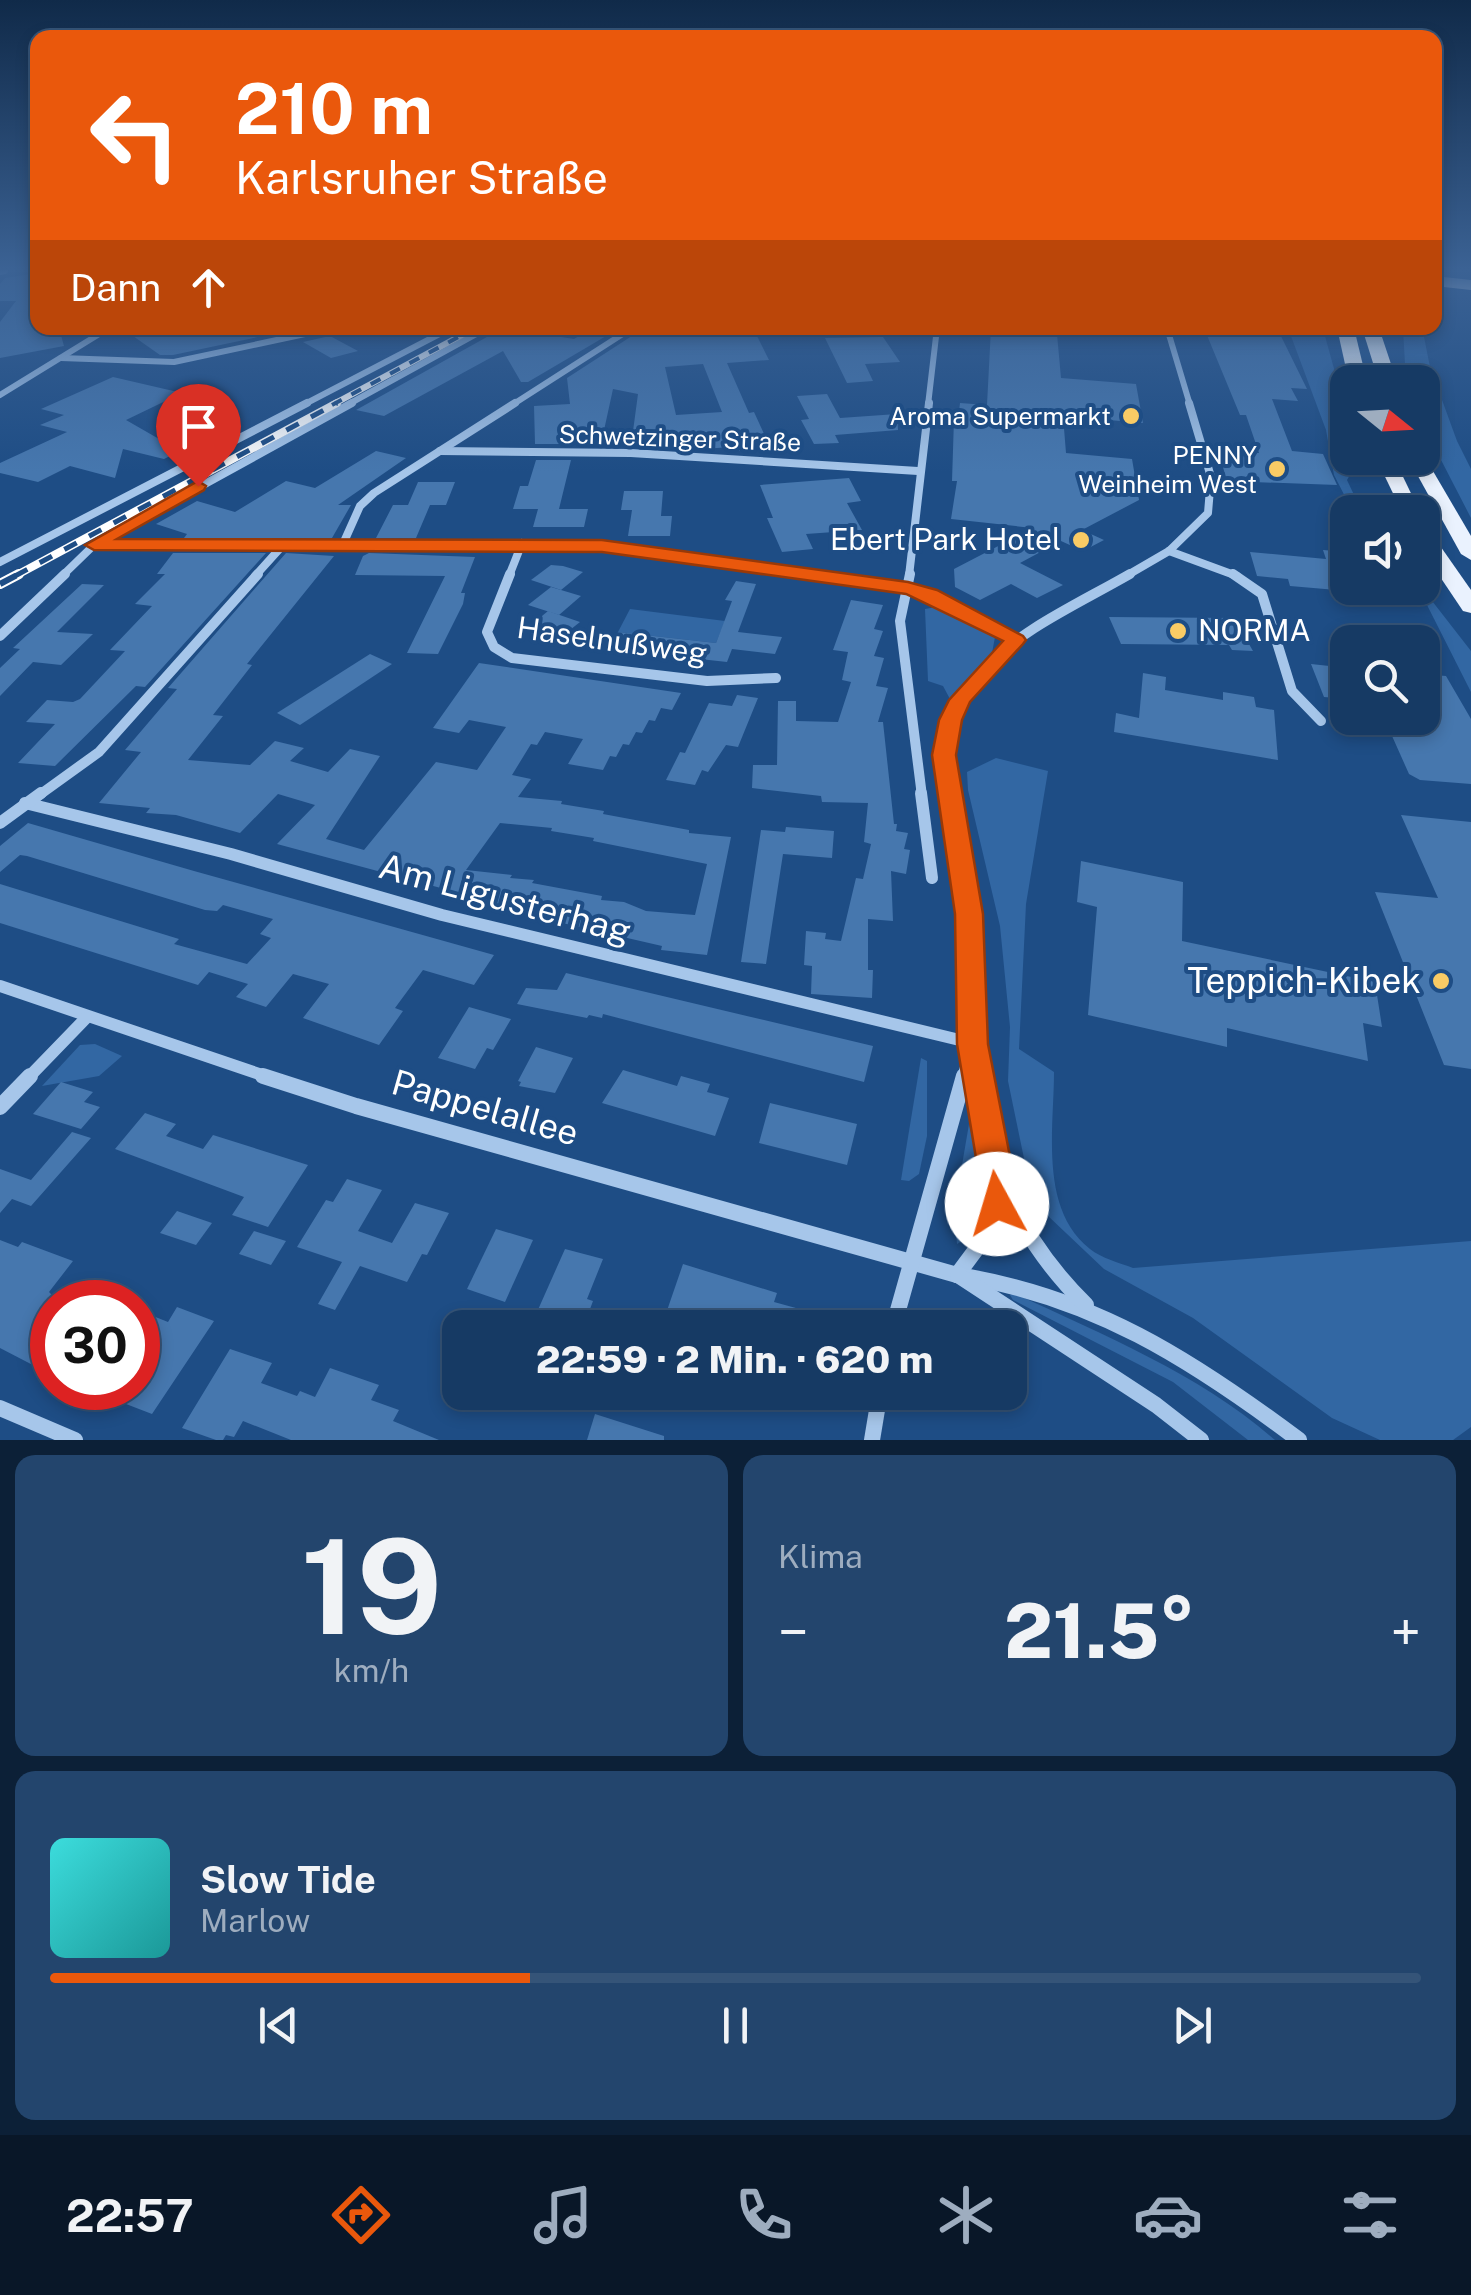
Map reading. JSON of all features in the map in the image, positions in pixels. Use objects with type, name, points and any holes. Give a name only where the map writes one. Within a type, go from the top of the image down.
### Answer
[{"type":"highway","points":[[1337,338],[1350,352]]},
{"type":"highway","points":[[1347,338],[1353,365]]},
{"type":"highway","points":[[1373,338],[1381,365]]},
{"type":"highway","points":[[1379,361],[1385,338]]},
{"type":"main road","points":[[1427,475],[1471,554]]},
{"type":"main road","points":[[1440,560],[1471,606]]},
{"type":"street","points":[[0,396],[93,338]]},
{"type":"street","points":[[61,358],[174,362],[285,338]]},
{"type":"street","points":[[0,562],[430,338]]},
{"type":"street","points":[[0,636],[94,545],[469,338]]},
{"type":"street","points":[[343,544],[360,506],[616,338]]},
{"type":"street","points":[[932,878],[900,621],[908,588],[936,338]]},
{"type":"street","points":[[1095,1312],[1044,1263],[1009,1210],[998,1182],[972,1044],[969,914],[944,755],[950,720],[960,700],[1016,640],[1169,551],[1208,513],[1212,487],[1170,338]]},
{"type":"street","name":"Schwetzinger Straße","points":[[440,451],[632,453],[918,472]]},
{"type":"street","points":[[94,545],[522,543],[671,554],[908,588],[930,594],[1016,640]]},
{"type":"street","name":"Haselnußweg","points":[[522,543],[488,632],[494,648],[512,658],[707,681],[776,678]]},
{"type":"street","points":[[0,823],[99,752],[284,544]]},
{"type":"street","points":[[1169,551],[1235,575],[1252,583],[1262,594],[1292,690],[1321,722]]},
{"type":"street","name":"Am Ligusterhag","points":[[26,803],[231,854],[442,915],[972,1044]]},
{"type":"street","name":"Pappelallee","points":[[0,986],[356,1106],[957,1275],[1036,1288],[1095,1312],[1159,1345],[1257,1407],[1299,1440]]},
{"type":"street","points":[[0,1107],[86,1018]]},
{"type":"street","points":[[898,1310],[972,1044]]},
{"type":"street","points":[[957,1275],[986,1240],[997,1204],[998,1182]]},
{"type":"street","name":"Pappelallee","points":[[957,1275],[1156,1405],[1200,1440]]},
{"type":"street","points":[[0,1408],[75,1440]]},
{"type":"street","points":[[872,1440],[877,1410]]},
{"type":"shaded area","points":[[1292,338],[1326,338],[1333,365],[1330,452],[1326,430]]},
{"type":"shaded area","points":[[1404,338],[1424,338],[1430,365],[1405,365]]},
{"type":"shaded area","points":[[1440,394],[1471,469],[1471,518],[1440,458]]},
{"type":"shaded area","points":[[1334,475],[1350,475],[1347,480],[1354,495],[1344,495]]},
{"type":"shaded area","points":[[1427,605],[1435,605],[1471,651],[1471,692],[1440,625]]},
{"type":"shaded area","points":[[942,606],[981,625],[995,637],[992,653],[950,699],[943,686],[928,681],[925,609]]},
{"type":"shaded area","points":[[630,609],[725,621],[716,643],[618,632]]},
{"type":"shaded area","points":[[996,758],[1048,771],[1026,904],[1019,1049],[1054,1072],[1053,1167],[1063,1212],[1074,1232],[1094,1252],[1133,1268],[1471,1241],[1471,1427],[1453,1440],[1380,1440],[1332,1418],[1193,1318],[1104,1269],[1047,1215],[1027,1173],[1008,1081],[1010,1027],[1000,926],[968,790],[967,772]]},
{"type":"shaded area","points":[[95,1044],[122,1056],[99,1076],[42,1086],[80,1045]]},
{"type":"shaded area","points":[[921,1058],[927,1061],[927,1136],[919,1174],[909,1181],[901,1180]]},
{"type":"shaded area","points":[[969,1124],[977,1167],[977,1207],[971,1236],[957,1244],[954,1212]]},
{"type":"shaded area","points":[[1014,1293],[1183,1376],[1246,1416],[1275,1440],[1248,1440],[1173,1382],[1013,1300],[1010,1295]]},
{"type":"building","points":[[0,338],[62,338],[64,346],[0,358]]},
{"type":"building","points":[[136,338],[252,338],[173,355],[160,355]]},
{"type":"building","points":[[334,338],[358,351],[331,358],[303,342]]},
{"type":"building","points":[[485,338],[602,338],[528,382],[521,382],[503,351],[384,416],[356,410]]},
{"type":"building","points":[[628,338],[758,338],[769,360],[727,363],[749,413],[754,412],[771,449],[703,449],[701,444],[631,446],[638,394],[613,389],[601,444],[535,444],[534,406],[570,404],[567,378]],"holes":[[[703,364],[722,412],[676,415],[665,367]]]},
{"type":"building","points":[[825,338],[884,338],[900,362],[865,364],[873,381],[847,383]]},
{"type":"building","points":[[990,338],[1057,338],[1061,378],[1136,384],[1143,423],[1063,416],[1066,453],[1132,459],[1139,500],[1082,530],[1104,540],[1083,551],[1061,541],[1020,563],[1063,585],[1037,598],[1011,584],[980,600],[955,587],[954,569],[1033,528],[951,519],[957,481],[952,481],[954,419],[958,420],[960,403],[987,405]]},
{"type":"building","points":[[1208,338],[1282,338],[1307,389],[1291,388],[1298,401],[1272,399],[1292,451],[1323,454],[1337,485],[1227,481],[1218,450],[1259,453],[1246,415],[1240,415]]},
{"type":"building","points":[[113,377],[182,393],[126,420],[180,451],[164,459],[123,449],[115,478],[70,466],[38,482],[0,473],[0,463],[67,432],[40,425],[64,415],[41,409]]},
{"type":"building","points":[[827,394],[840,418],[897,414],[898,430],[835,435],[839,443],[814,444],[801,420],[809,419],[797,396]]},
{"type":"building","points":[[376,451],[406,458],[338,505],[351,505],[332,538],[184,538],[187,534],[156,524],[197,501],[235,512],[286,481],[315,488]]},
{"type":"building","points":[[536,460],[571,460],[559,509],[588,509],[584,527],[533,527],[538,509],[513,509],[520,486],[528,486]]},
{"type":"building","points":[[849,478],[861,501],[847,503],[862,530],[806,534],[813,549],[782,552],[767,518],[773,518],[760,485]]},
{"type":"building","points":[[418,482],[455,482],[446,505],[430,505],[416,538],[376,538],[393,505],[408,505]]},
{"type":"building","points":[[624,491],[663,491],[661,516],[672,516],[670,536],[628,536],[632,510],[621,510]]},
{"type":"building","points":[[1323,550],[1330,551],[1330,589],[1290,586],[1288,579],[1257,576],[1250,552],[1326,559]]},
{"type":"building","points":[[173,553],[266,553],[145,687],[136,686],[55,766],[18,763],[55,724],[26,722],[47,700],[80,699],[125,651],[110,650],[152,606],[135,604],[165,574],[157,574]]},
{"type":"building","points":[[286,553],[334,556],[247,664],[252,665],[213,715],[223,716],[188,760],[250,765],[275,741],[304,748],[290,761],[328,772],[350,749],[380,756],[326,839],[364,850],[436,762],[477,770],[506,727],[469,720],[459,733],[433,728],[479,663],[681,693],[672,710],[661,708],[655,721],[649,720],[642,733],[636,732],[629,745],[623,744],[616,757],[610,756],[603,770],[568,764],[583,739],[545,732],[537,745],[531,744],[512,775],[531,779],[518,797],[562,801],[561,804],[689,833],[731,837],[707,955],[661,950],[662,946],[476,903],[478,898],[277,844],[315,805],[278,794],[240,833],[176,815],[146,813],[150,808],[99,803],[141,752],[125,750],[177,689],[168,688]],"holes":[[[500,823],[552,828],[551,831],[594,838],[593,841],[707,864],[695,915],[646,911],[624,902],[601,900],[602,896],[532,883],[534,880],[466,870]]]},
{"type":"building","points":[[369,553],[475,557],[461,593],[465,593],[463,604],[438,654],[407,653],[445,576],[355,575],[363,556]]},
{"type":"building","points":[[551,565],[583,572],[561,590],[531,580]]},
{"type":"building","points":[[736,581],[756,584],[738,632],[782,637],[775,654],[732,649],[727,662],[609,649],[618,632],[716,643],[732,601],[725,600]]},
{"type":"building","points":[[82,584],[104,585],[57,632],[93,634],[61,665],[33,662],[0,696],[0,668],[20,649],[13,648]]},
{"type":"building","points":[[551,587],[581,596],[559,615],[528,605]]},
{"type":"building","points":[[851,600],[883,605],[874,629],[883,631],[874,656],[884,658],[876,686],[888,688],[878,722],[883,722],[894,824],[896,831],[908,833],[904,849],[910,850],[906,874],[891,871],[893,921],[868,919],[872,998],[811,994],[812,966],[804,965],[806,931],[826,933],[825,939],[841,941],[856,878],[863,879],[871,844],[864,842],[868,803],[822,802],[821,796],[752,788],[753,765],[777,765],[778,701],[796,701],[796,721],[838,722],[851,682],[842,680],[848,652],[833,650]]},
{"type":"building","points":[[548,611],[580,622],[556,641],[524,631]]},
{"type":"building","name":"NORMA","points":[[1109,617],[1234,618],[1253,651],[1232,650],[1229,645],[1121,644]]},
{"type":"building","points":[[370,654],[392,664],[300,725],[277,713]]},
{"type":"building","points":[[1311,664],[1330,666],[1330,698],[1324,697]]},
{"type":"building","points":[[1143,673],[1166,677],[1165,690],[1223,700],[1223,692],[1254,697],[1256,707],[1274,710],[1278,760],[1114,732],[1116,713],[1139,718]]},
{"type":"building","points":[[1440,676],[1446,676],[1471,719],[1471,784],[1420,780],[1409,774],[1392,735],[1440,735]]},
{"type":"building","points":[[737,695],[758,698],[738,747],[726,745],[708,772],[702,770],[695,785],[666,780],[680,752],[685,753],[709,703],[732,706]]},
{"type":"building","name":"Teppich-Kibek","points":[[1401,815],[1471,822],[1471,1069],[1444,1065],[1375,892],[1438,898]]},
{"type":"building","points":[[28,823],[494,955],[474,985],[423,970],[395,1008],[403,1011],[379,1045],[303,1018],[329,984],[293,974],[266,1007],[236,997],[248,984],[209,972],[198,985],[0,923],[0,884],[179,939],[174,944],[247,964],[271,938],[260,934],[273,919],[223,905],[217,911],[205,910],[27,856],[20,855],[0,872],[0,846]]},
{"type":"building","points":[[786,827],[834,831],[832,858],[783,854],[766,964],[741,962],[761,830],[785,832]]},
{"type":"building","points":[[1081,861],[1183,882],[1182,941],[1375,982],[1382,1027],[1363,1023],[1368,1061],[1227,1028],[1227,1047],[1088,1015],[1097,907],[1077,902]]},
{"type":"building","points":[[566,973],[873,1046],[864,1082],[603,1014],[602,1018],[587,1018],[517,1004],[526,988],[557,990]]},
{"type":"building","points":[[469,1007],[511,1019],[493,1050],[487,1048],[475,1069],[438,1058]]},
{"type":"building","points":[[536,1047],[573,1058],[555,1093],[519,1086]]},
{"type":"building","points":[[623,1070],[677,1086],[681,1076],[710,1084],[707,1092],[729,1098],[715,1136],[602,1103]]},
{"type":"building","points":[[61,1082],[93,1092],[84,1102],[100,1107],[81,1129],[33,1114]]},
{"type":"building","points":[[770,1103],[857,1124],[847,1165],[759,1143]]},
{"type":"building","points":[[145,1113],[176,1124],[166,1136],[203,1149],[213,1135],[308,1165],[268,1227],[232,1215],[244,1197],[115,1149]]},
{"type":"building","points":[[72,1132],[91,1138],[31,1206],[12,1199],[0,1213],[0,1169],[31,1180]]},
{"type":"building","points":[[347,1179],[382,1190],[358,1231],[392,1243],[415,1203],[449,1213],[427,1255],[422,1254],[407,1282],[360,1266],[335,1310],[318,1304],[342,1262],[297,1247],[326,1200],[333,1202]]},
{"type":"building","points":[[177,1211],[212,1223],[196,1245],[160,1233]]},
{"type":"building","points":[[496,1229],[533,1240],[505,1302],[467,1289]]},
{"type":"building","points":[[254,1231],[286,1241],[271,1265],[239,1254]]},
{"type":"building","points":[[0,1240],[18,1247],[22,1242],[73,1261],[58,1280],[30,1280],[30,1364],[0,1348]]},
{"type":"building","points":[[565,1249],[603,1259],[587,1299],[593,1301],[590,1310],[538,1310]]},
{"type":"building","points":[[683,1264],[777,1293],[774,1302],[803,1310],[667,1310]]},
{"type":"building","points":[[177,1307],[214,1321],[160,1402],[160,1319],[168,1322]]},
{"type":"building","points":[[230,1349],[272,1363],[261,1383],[297,1396],[300,1391],[315,1397],[330,1368],[379,1385],[371,1400],[399,1410],[393,1421],[439,1440],[291,1440],[243,1421],[234,1437],[226,1435],[223,1440],[216,1440],[182,1428]]},
{"type":"building","points":[[595,1414],[664,1436],[664,1440],[587,1440]]},
{"type":"railway","points":[[332,405],[456,338]]},
{"type":"railway","points":[[15,576],[337,403]]},
{"type":"railway","points":[[0,584],[19,574]]},
{"type":"place","name":"Aroma Supermarkt","points":[[1131,416]]},
{"type":"place","name":"PENNY Weinheim West","points":[[1277,469]]},
{"type":"place","name":"Ebert Park Hotel","points":[[1081,540]]},
{"type":"place","name":"NORMA","points":[[1178,631]]},
{"type":"place","name":"Teppich-Kibek","points":[[1441,981]]},
{"type":"route","points":[[198,486],[94,545],[602,546],[908,588],[930,594],[1016,640],[960,700],[950,720],[944,755],[969,914],[972,1044],[998,1182],[997,1204]]}]
